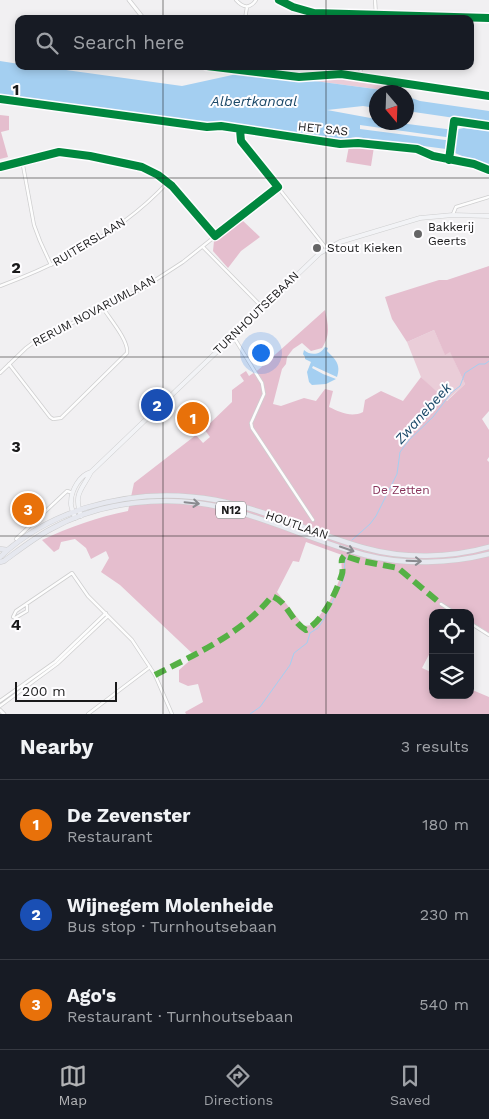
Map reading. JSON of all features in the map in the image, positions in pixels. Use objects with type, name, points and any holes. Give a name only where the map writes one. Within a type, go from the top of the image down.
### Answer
[{"type":"main road","name":"TURNHOUTSEBAAN","points":[[77,514],[82,485],[91,472],[315,256],[326,248],[418,218],[453,215],[489,216]]},
{"type":"main road","name":"TURNHOUTSEBAAN","points":[[73,493],[80,480],[87,473],[91,472]]},
{"type":"main road","points":[[77,514],[71,504],[73,493],[79,494]]},
{"type":"main road","name":"HOUTLAAN","points":[[0,557],[43,527],[77,514],[128,498],[172,495],[217,500],[242,506],[351,544],[382,552],[410,555],[444,555],[489,547]]},
{"type":"main road","name":"HOUTLAAN","points":[[0,562],[27,543],[77,514],[139,503],[172,501],[215,506],[240,512],[380,558],[433,561],[489,554]]},
{"type":"main road","points":[[0,549],[8,550]]},
{"type":"street","points":[[129,0],[141,15]]},
{"type":"street","points":[[236,0],[242,6],[247,7],[256,0]]},
{"type":"street","points":[[279,0],[293,7],[314,13],[376,15],[375,0]]},
{"type":"street","points":[[246,15],[247,7]]},
{"type":"street","points":[[474,18],[489,18]]},
{"type":"street","points":[[240,70],[299,77],[341,74],[489,96]]},
{"type":"street","points":[[360,77],[361,70]]},
{"type":"street","name":"HET SAS","points":[[278,187],[242,141],[240,130],[340,144],[358,143],[417,150],[433,156],[474,164],[489,170]]},
{"type":"street","points":[[0,167],[49,154],[68,153],[136,165],[154,172],[168,182],[185,199],[214,237]]},
{"type":"street","points":[[22,160],[34,225],[51,265]]},
{"type":"street","name":"RUITERSLAAN","points":[[0,286],[51,265],[84,247],[128,218],[168,182]]},
{"type":"street","points":[[278,187],[326,248]]},
{"type":"street","name":"RERUM NOVARUMLAAN","points":[[0,373],[34,342],[143,288],[203,246],[278,187]]},
{"type":"street","points":[[453,215],[455,207],[489,197]]},
{"type":"street","points":[[203,246],[262,307]]},
{"type":"street","points":[[9,364],[50,418],[60,418],[128,353],[124,340],[103,308]]},
{"type":"street","points":[[233,336],[262,383],[264,394],[250,423],[252,428],[313,520]]},
{"type":"street","name":"TURNHOUTSEBAAN","points":[[16,539],[67,491],[73,493]]},
{"type":"street","points":[[27,605],[27,610],[22,615],[16,618],[13,617],[16,611],[72,573],[88,596],[132,640],[150,667],[172,714]]},
{"type":"street","points":[[441,604],[449,609]]},
{"type":"street","points":[[0,701],[56,663],[107,614]]},
{"type":"street","points":[[474,626],[489,635]]},
{"type":"street","points":[[88,714],[150,667]]},
{"type":"street","points":[[4,714],[0,708],[29,682]]},
{"type":"shaded area","points":[[341,77],[400,85],[369,85],[369,88],[299,79]]},
{"type":"shaded area","points":[[434,330],[445,354],[450,351],[465,384],[446,401],[421,377],[407,342]]},
{"type":"green space","points":[[0,115],[9,116],[9,130],[1,132],[8,157],[0,159]]},
{"type":"green space","points":[[349,146],[374,147],[371,166],[346,162]]},
{"type":"green space","points":[[242,220],[260,237],[241,251],[228,268],[213,251],[214,241]]},
{"type":"green space","name":"De Zetten","points":[[489,266],[489,411],[482,419],[489,430],[489,457],[487,460],[489,462],[489,633],[474,624],[474,609],[429,609],[429,655],[422,668],[429,671],[429,699],[474,699],[474,691],[489,697],[489,714],[186,714],[185,712],[203,702],[198,684],[188,686],[179,682],[179,670],[195,656],[120,585],[101,572],[109,558],[106,551],[91,559],[86,548],[75,539],[61,542],[59,549],[54,552],[42,540],[84,523],[128,511],[134,483],[196,435],[203,443],[210,437],[204,429],[232,402],[232,390],[244,381],[240,375],[246,371],[249,376],[258,370],[325,310],[328,334],[325,343],[322,348],[311,351],[302,343],[293,349],[282,369],[273,404],[281,406],[304,398],[316,401],[325,389],[333,391],[329,407],[346,414],[359,414],[363,412],[365,400],[381,391],[403,401],[421,377],[447,401],[465,384],[450,352],[445,355],[434,330],[407,342],[392,319],[385,297],[439,280],[447,280]],"holes":[[[306,542],[342,555],[341,574],[333,595],[312,625],[304,626],[277,592],[293,561],[299,562]]]},
{"type":"water","name":"Albertkanaal","points":[[0,61],[15,63],[15,70],[66,70],[182,86],[246,72],[369,88],[369,107],[327,110],[369,118],[369,126],[360,125],[360,129],[453,141],[453,138],[396,130],[414,130],[414,125],[454,130],[464,128],[489,131],[489,166],[487,167],[446,149],[356,137],[340,140],[219,124],[207,126],[0,97]]},
{"type":"water","points":[[414,99],[489,111],[489,123],[414,112]]},
{"type":"water","points":[[325,347],[328,348],[327,351],[337,362],[337,377],[313,366],[312,368],[336,379],[326,384],[312,385],[309,382],[307,372],[311,362],[305,359],[304,350],[315,354],[321,352]]},
{"type":"waterway","name":"Zwanebeek","points":[[352,540],[376,516],[397,474],[400,452],[409,440],[433,417],[451,393],[460,386],[465,373],[479,364],[485,364],[489,361]]},
{"type":"waterway","name":"Zwanebeek","points":[[250,714],[260,707],[290,665],[294,653],[307,643],[310,633],[318,628],[324,619],[343,580],[346,557]]},
{"type":"marked path","points":[[155,675],[202,651],[233,632],[272,596],[282,603],[306,630],[324,613],[333,597],[342,574],[342,560],[344,556]]},
{"type":"marked path","points":[[348,557],[398,568],[441,604]]},
{"type":"cycle path","points":[[279,0],[293,7],[314,13],[384,15]]},
{"type":"cycle path","points":[[474,18],[489,18]]},
{"type":"cycle path","points":[[240,70],[299,77],[341,74],[489,96]]},
{"type":"cycle path","points":[[0,99],[207,127],[221,126],[340,144],[358,143],[417,149],[433,156],[474,164],[489,170]]},
{"type":"cycle path","points":[[449,160],[454,121],[489,126]]},
{"type":"cycle path","points":[[0,167],[59,152],[90,156],[142,167],[158,175],[172,186],[215,236],[278,187],[241,141],[240,130]]},
{"type":"place","name":"Bakkerij Geerts","points":[[418,234]]},
{"type":"place","name":"Stout Kieken","points":[[317,248]]},
{"type":"place","name":"Wijnegem Molenheide","points":[[157,405]]},
{"type":"place","name":"De Zevenster","points":[[193,418]]},
{"type":"place","name":"Ago's","points":[[28,509]]}]
